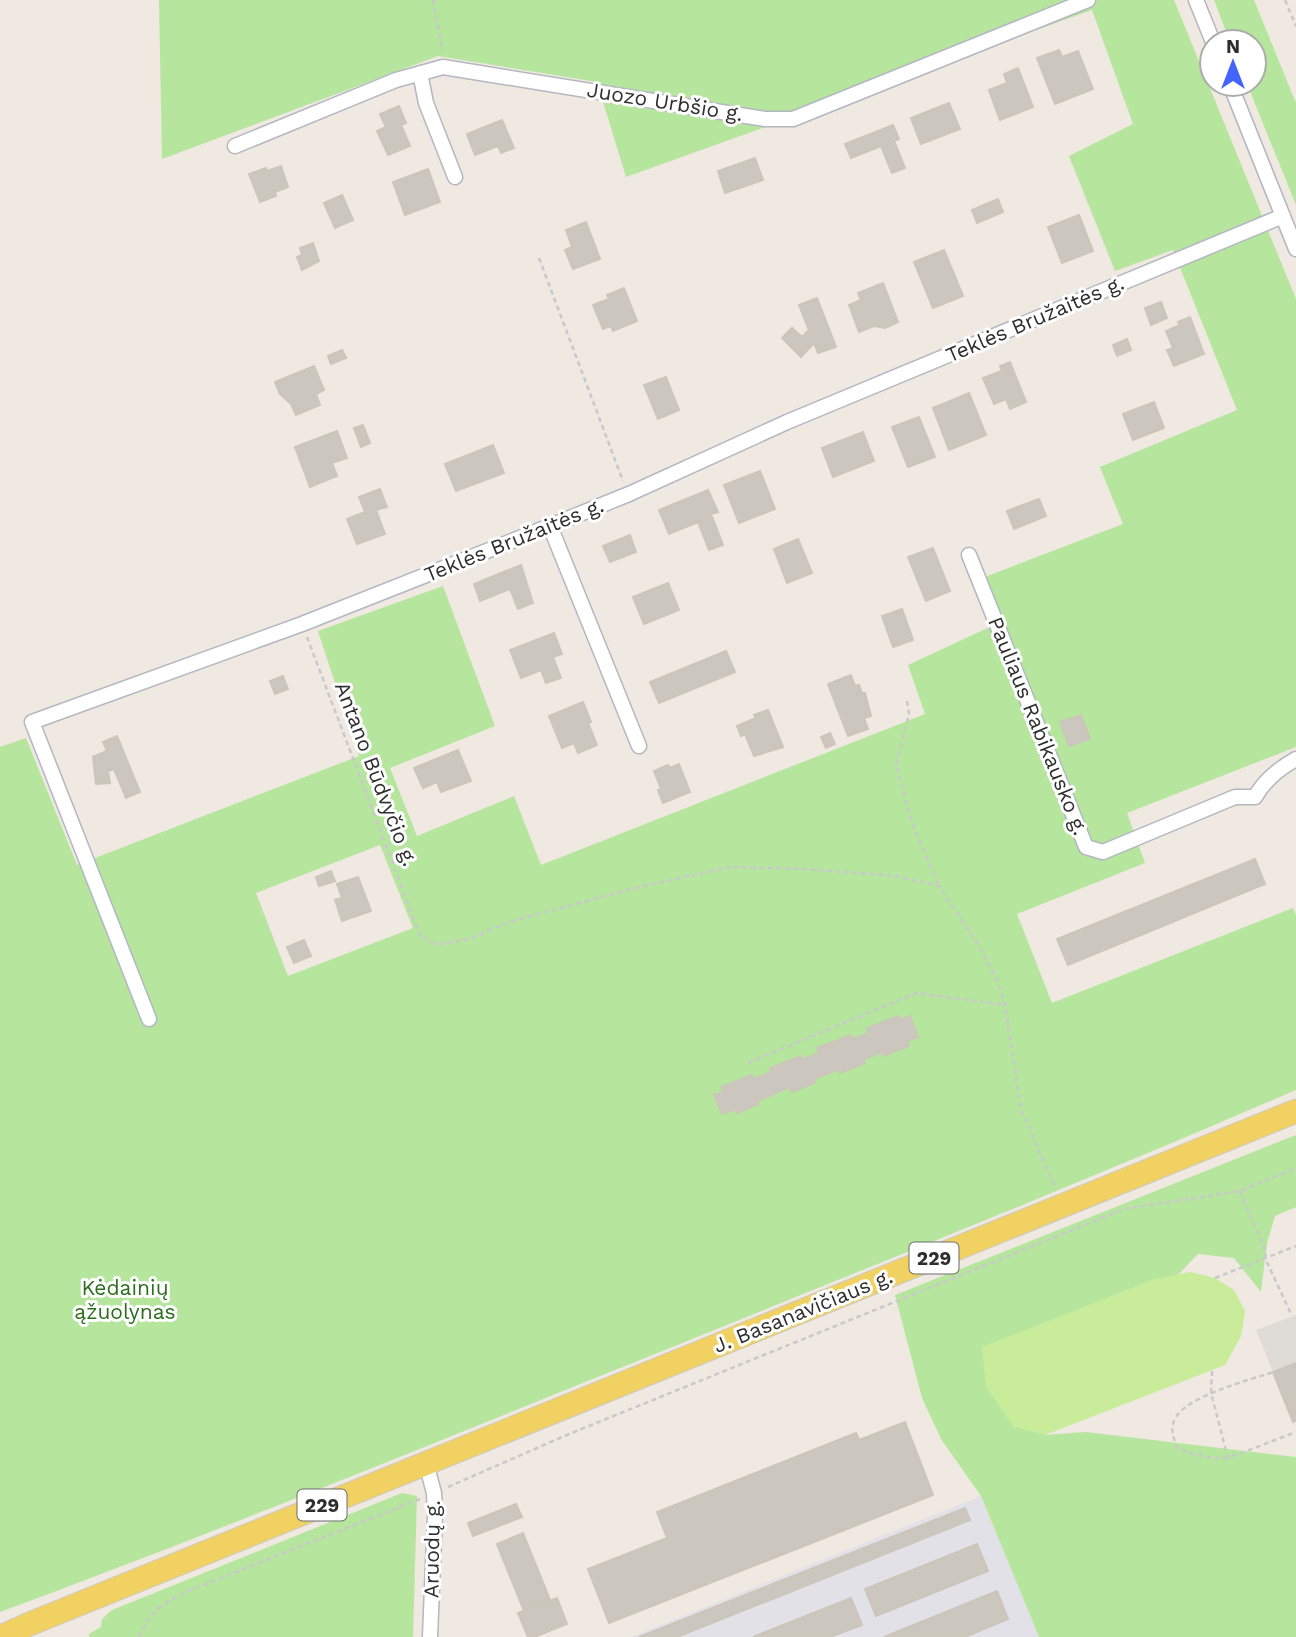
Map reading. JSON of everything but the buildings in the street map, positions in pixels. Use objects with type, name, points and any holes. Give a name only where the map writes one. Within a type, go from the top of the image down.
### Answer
[{"type":"main road","name":"J. Basanavičiaus g.","points":[[426,1463],[1296,1111]]},
{"type":"main road","name":"229","points":[[0,1634],[17,1631],[426,1463]]},
{"type":"street","name":"Juozo Urbšio g.","points":[[235,146],[396,80],[443,67],[765,119],[793,119],[1088,0]]},
{"type":"street","points":[[1196,0],[1207,28]]},
{"type":"street","points":[[420,73],[426,103],[455,177]]},
{"type":"street","points":[[1236,98],[1296,249]]},
{"type":"street","name":"Teklės Bružaitės g.","points":[[149,1019],[32,722],[302,624],[551,526],[787,422],[1283,216]]},
{"type":"street","points":[[551,526],[639,746]]},
{"type":"street","name":"Pauliaus Rabikausko g.","points":[[969,555],[1086,846],[1103,852],[1236,797],[1255,797],[1282,767],[1296,760]]},
{"type":"street","name":"Aruodų g.","points":[[426,1463],[434,1493],[436,1515],[430,1637]]},
{"type":"path","points":[[432,0],[442,38],[443,67]]},
{"type":"path","points":[[1285,0],[1296,26]]},
{"type":"path","points":[[539,258],[628,494]]},
{"type":"path","name":"Antano Būdvyčio g.","points":[[302,624],[420,935],[436,945],[472,938],[509,922],[635,888],[730,867],[806,869],[896,876],[939,886]]},
{"type":"path","points":[[907,701],[909,714],[896,765],[913,826],[939,886],[981,949],[997,980],[1005,1005],[1021,1110],[1063,1206]]},
{"type":"path","points":[[748,1063],[916,993],[1005,1005]]},
{"type":"path","points":[[139,1637],[149,1616],[188,1591],[434,1493],[580,1430],[1124,1209],[1151,1207],[1240,1191],[1296,1168]]},
{"type":"path","points":[[1240,1191],[1266,1252],[1265,1258],[1292,1316]]},
{"type":"path","points":[[1215,1278],[1296,1246]]},
{"type":"path","points":[[1212,1371],[1211,1393],[1228,1458]]},
{"type":"path","points":[[1273,1372],[1211,1393],[1183,1408],[1174,1418],[1171,1432],[1177,1448],[1215,1459],[1228,1458],[1296,1432]]},
{"type":"shaded area","points":[[1296,1315],[1296,1363],[1273,1372],[1256,1330]]},
{"type":"shaded area","points":[[981,1496],[1039,1637],[631,1637]]},
{"type":"green space","name":"Kėdainių ąžuolynas","points":[[159,0],[1174,0],[1198,59],[1198,98],[1214,98],[1296,299],[1296,747],[1127,813],[1145,863],[1017,914],[1052,1003],[1293,908],[1296,915],[1296,1090],[979,1223],[496,1418],[249,1517],[0,1612],[0,747],[26,738],[77,865],[359,756],[318,631],[443,586],[495,726],[390,768],[417,836],[514,796],[541,865],[925,714],[908,665],[992,626],[985,577],[1123,524],[1100,467],[1237,410],[1173,250],[1115,271],[1069,156],[1133,124],[1092,10],[626,177],[597,82],[438,56],[162,159]],"holes":[[[380,845],[413,928],[288,976],[256,893]]]},
{"type":"green space","points":[[1214,0],[1254,0],[1265,28],[1225,28]]},
{"type":"green space","points":[[1268,34],[1296,103],[1296,205],[1253,98],[1268,98]]},
{"type":"green space","points":[[1296,1135],[1296,1207],[1275,1216],[1267,1243],[1261,1292],[1234,1258],[1198,1254],[1177,1276],[1155,1279],[982,1348],[1045,1435],[1086,1432],[1296,1457],[1296,1637],[1039,1637],[981,1496],[941,1439],[922,1398],[895,1295]]},
{"type":"green space","points":[[1190,1272],[1215,1278],[1234,1290],[1245,1311],[1241,1336],[1225,1365],[1045,1435],[1014,1427],[986,1387],[982,1347],[1155,1279]]},
{"type":"green space","points":[[402,1493],[417,1496],[413,1637],[89,1637],[89,1634],[101,1627],[102,1619],[112,1610]]}]
